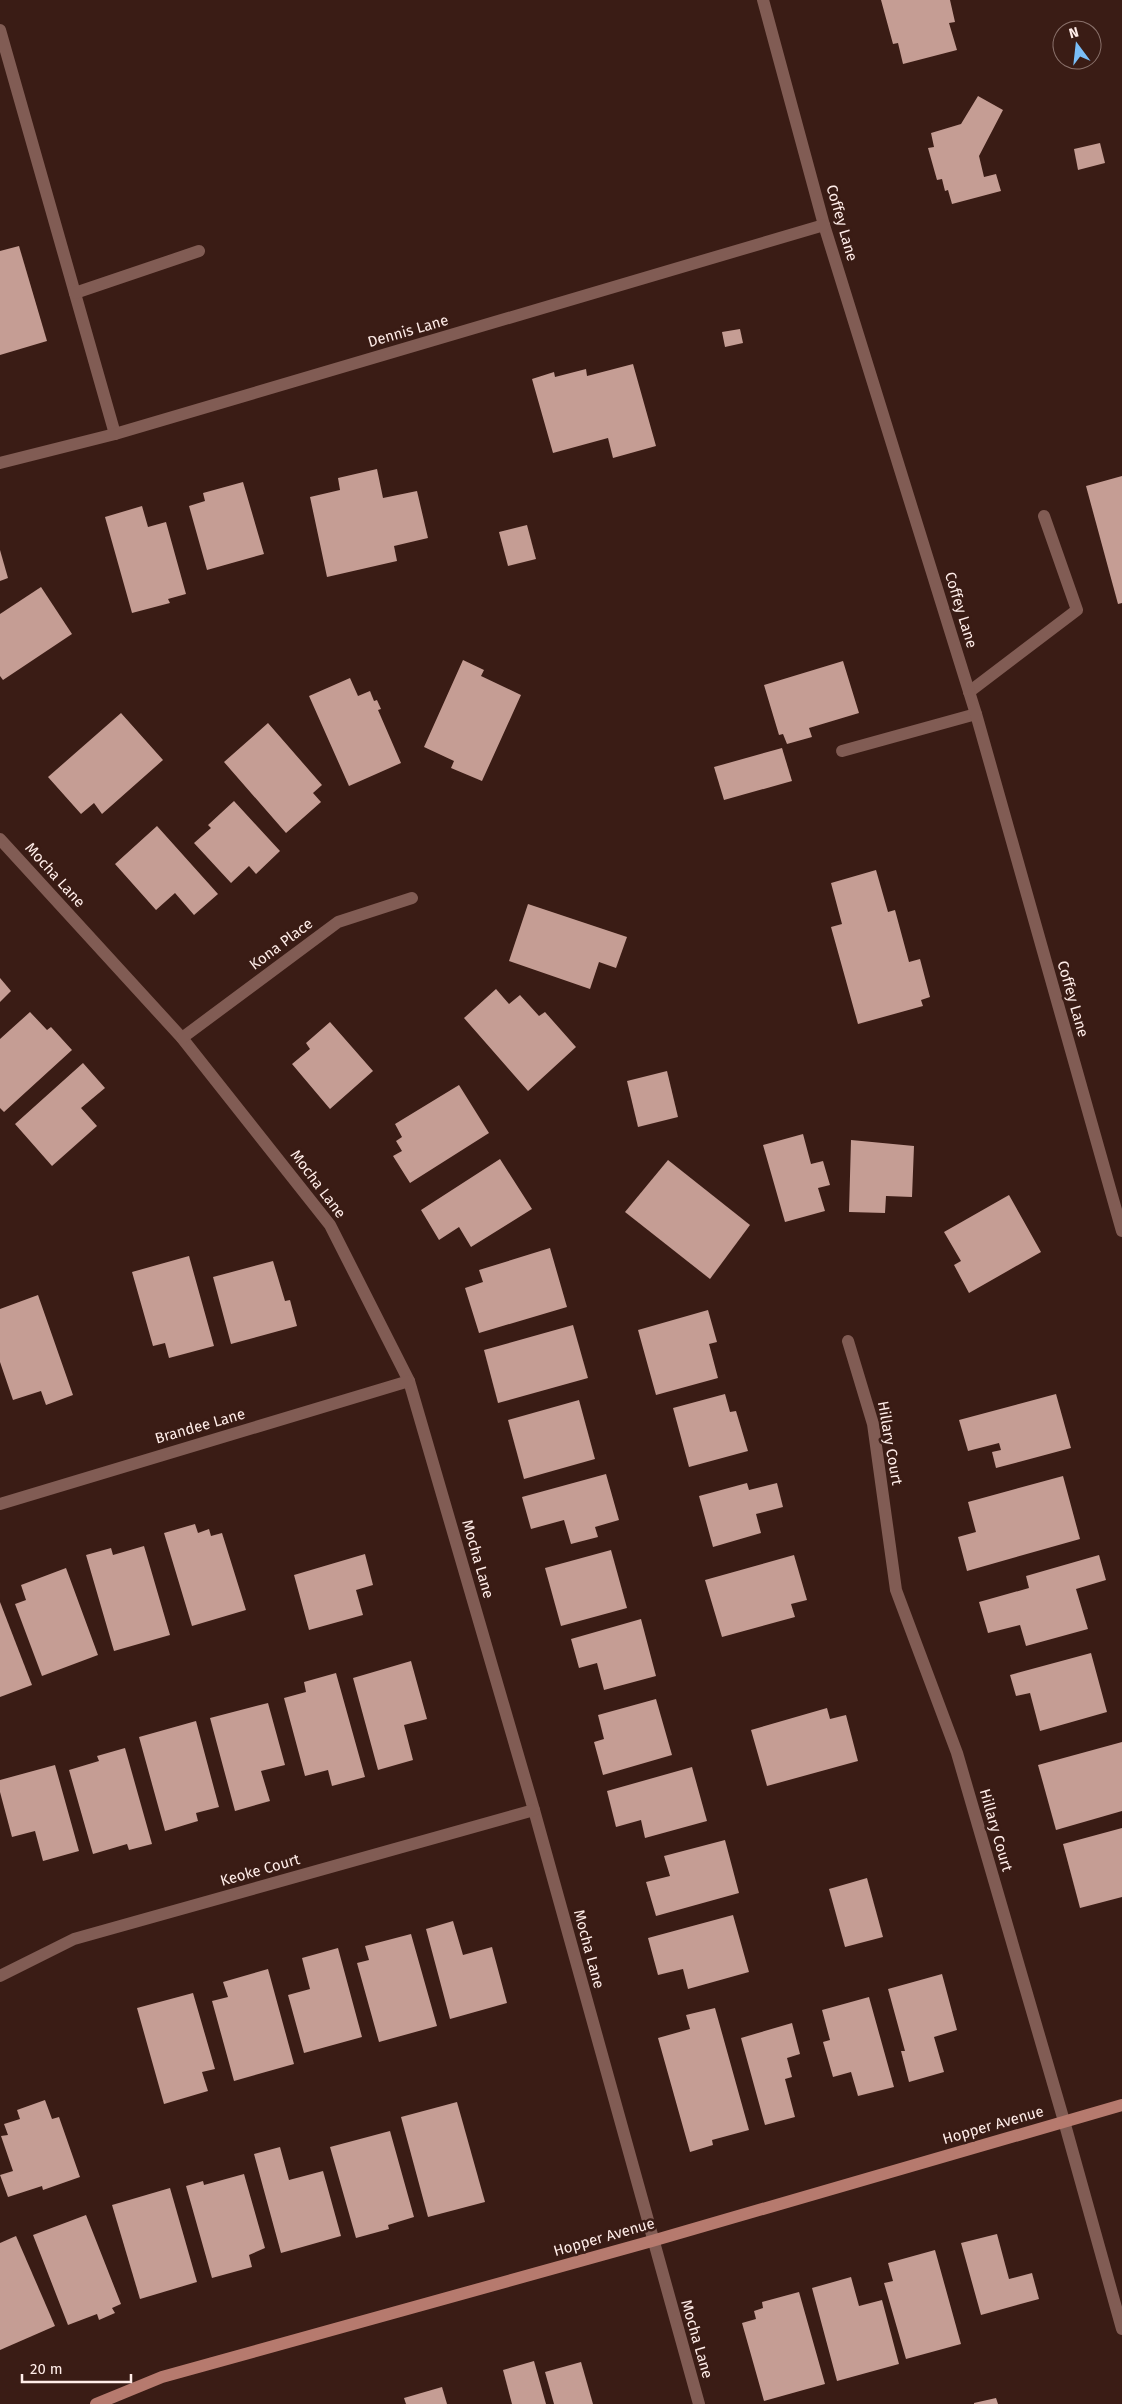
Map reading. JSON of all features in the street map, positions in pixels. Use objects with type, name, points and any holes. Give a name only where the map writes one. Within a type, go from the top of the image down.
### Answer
[{"type":"street","name":"Coffey Lane","points":[[764,0],[824,226],[976,714],[1122,1231]]},
{"type":"street","points":[[0,30],[115,434]]},
{"type":"street","name":"Dennis Lane","points":[[0,463],[115,434],[824,226]]},
{"type":"street","points":[[75,293],[199,251]]},
{"type":"street","points":[[969,692],[1077,610],[1044,516]]},
{"type":"street","points":[[842,751],[976,714]]},
{"type":"street","name":"Mocha Lane","points":[[0,839],[182,1038],[330,1225],[409,1382],[534,1810],[652,2241],[699,2404]]},
{"type":"street","name":"Kona Place","points":[[182,1038],[338,922],[412,898]]},
{"type":"street","name":"Hillary Court","points":[[848,1341],[873,1424],[896,1590],[957,1753],[1064,2121],[1122,2329]]},
{"type":"street","name":"Brandee Lane","points":[[0,1504],[409,1382]]},
{"type":"street","name":"Keoke Court","points":[[0,1976],[74,1939],[534,1810]]},
{"type":"street","name":"Hopper Avenue","points":[[96,2404],[162,2377],[652,2241],[1122,2105]]},
{"type":"building","points":[[881,0],[950,0],[955,22],[949,23],[957,50],[903,64],[898,43],[893,44]]},
{"type":"building","points":[[978,96],[1003,110],[979,156],[984,177],[996,174],[1001,191],[952,204],[948,190],[945,191],[942,179],[937,180],[928,148],[934,147],[931,133],[961,124]]},
{"type":"building","points":[[1100,143],[1105,163],[1078,170],[1074,149]]},
{"type":"building","points":[[19,246],[47,341],[0,355],[0,251]]},
{"type":"building","points":[[740,329],[743,343],[725,347],[722,332]]},
{"type":"building","points":[[633,364],[656,446],[613,458],[608,438],[553,453],[532,379],[554,372],[555,377],[586,369],[587,376]]},
{"type":"building","points":[[377,469],[383,498],[417,491],[428,538],[394,546],[397,561],[327,577],[310,497],[340,490],[338,478]]},
{"type":"building","points":[[1122,476],[1122,603],[1118,604],[1086,486]]},
{"type":"building","points":[[243,482],[264,554],[207,570],[189,506],[205,501],[203,493]]},
{"type":"building","points":[[142,506],[148,527],[166,522],[186,594],[168,599],[170,603],[132,613],[105,517]]},
{"type":"building","points":[[527,525],[536,559],[508,566],[499,532]]},
{"type":"building","points":[[0,550],[8,578],[0,581]]},
{"type":"building","points":[[41,587],[72,634],[3,680],[0,676],[0,614]]},
{"type":"building","points":[[463,660],[484,670],[481,676],[521,695],[482,781],[451,768],[454,761],[424,747]]},
{"type":"building","points":[[843,661],[859,713],[809,728],[812,737],[787,744],[783,734],[779,735],[764,685]]},
{"type":"building","points":[[350,678],[358,696],[370,691],[374,701],[377,700],[381,709],[378,710],[401,763],[349,786],[309,696]]},
{"type":"building","points":[[121,713],[163,760],[102,814],[94,803],[81,814],[48,777]]},
{"type":"building","points":[[268,723],[322,785],[313,793],[321,802],[286,833],[224,762]]},
{"type":"building","points":[[782,748],[792,781],[724,800],[714,767]]},
{"type":"building","points":[[234,801],[280,851],[256,874],[249,866],[231,883],[194,843],[211,828],[208,825]]},
{"type":"building","points":[[157,826],[218,894],[194,915],[175,893],[156,910],[115,864]]},
{"type":"building","points":[[876,870],[888,912],[895,910],[909,962],[920,959],[930,997],[921,1000],[923,1006],[858,1024],[831,927],[842,924],[831,883]]},
{"type":"building","points":[[528,904],[627,937],[616,968],[599,962],[590,989],[509,961]]},
{"type":"building","points":[[0,978],[11,991],[0,1002]]},
{"type":"building","points":[[496,989],[509,1004],[520,995],[539,1016],[545,1012],[576,1047],[528,1091],[464,1018]]},
{"type":"building","points":[[30,1012],[47,1030],[51,1027],[72,1050],[4,1112],[0,1108],[0,1039]]},
{"type":"building","points":[[330,1022],[373,1071],[330,1109],[292,1064],[310,1049],[306,1043]]},
{"type":"building","points":[[83,1063],[105,1088],[81,1108],[97,1126],[52,1166],[15,1124]]},
{"type":"building","points":[[667,1071],[678,1117],[638,1127],[627,1081]]},
{"type":"building","points":[[459,1085],[489,1133],[410,1183],[393,1156],[402,1151],[396,1141],[402,1137],[395,1124]]},
{"type":"building","points":[[803,1134],[811,1164],[823,1161],[830,1185],[818,1188],[825,1211],[785,1222],[763,1145]]},
{"type":"building","points":[[851,1140],[914,1146],[912,1197],[886,1196],[885,1213],[849,1212]]},
{"type":"building","points":[[500,1159],[532,1209],[471,1247],[459,1227],[439,1240],[421,1210]]},
{"type":"building","points":[[668,1160],[750,1225],[710,1279],[625,1212]]},
{"type":"building","points":[[1009,1195],[1041,1252],[969,1293],[954,1265],[961,1261],[944,1232]]},
{"type":"building","points":[[550,1248],[567,1307],[479,1333],[465,1288],[483,1282],[479,1270]]},
{"type":"building","points":[[189,1256],[214,1346],[169,1358],[165,1343],[153,1346],[132,1272]]},
{"type":"building","points":[[273,1261],[285,1301],[290,1300],[297,1326],[231,1344],[213,1277]]},
{"type":"building","points":[[38,1295],[73,1395],[46,1405],[41,1391],[13,1400],[0,1362],[0,1309]]},
{"type":"building","points":[[708,1310],[717,1342],[709,1344],[718,1378],[656,1395],[638,1330]]},
{"type":"building","points":[[573,1325],[588,1378],[498,1403],[484,1350]]},
{"type":"building","points":[[725,1394],[730,1412],[736,1411],[748,1451],[689,1467],[673,1408]]},
{"type":"building","points":[[1056,1394],[1071,1448],[996,1468],[992,1452],[1001,1450],[999,1443],[968,1451],[959,1420]]},
{"type":"building","points":[[579,1400],[595,1459],[524,1479],[508,1420]]},
{"type":"building","points":[[606,1474],[619,1520],[595,1527],[598,1537],[571,1544],[564,1520],[531,1529],[522,1497]]},
{"type":"building","points":[[1063,1476],[1080,1539],[967,1571],[958,1537],[976,1532],[968,1502]]},
{"type":"building","points":[[747,1483],[749,1490],[777,1483],[783,1507],[756,1514],[761,1533],[713,1547],[699,1496]]},
{"type":"building","points":[[195,1524],[198,1533],[209,1529],[211,1536],[222,1533],[246,1610],[192,1626],[164,1533]]},
{"type":"building","points":[[144,1546],[170,1635],[114,1651],[86,1555],[111,1548],[113,1555]]},
{"type":"building","points":[[611,1550],[627,1608],[561,1626],[545,1568]]},
{"type":"building","points":[[365,1554],[373,1585],[356,1590],[363,1615],[309,1630],[294,1575]]},
{"type":"building","points":[[794,1555],[807,1600],[791,1604],[795,1617],[722,1637],[705,1580]]},
{"type":"building","points":[[1099,1555],[1106,1580],[1076,1589],[1088,1629],[1026,1646],[1020,1625],[988,1633],[979,1602],[1029,1588],[1026,1576]]},
{"type":"building","points":[[66,1568],[98,1655],[42,1676],[15,1604],[26,1600],[21,1585]]},
{"type":"building","points":[[0,1602],[32,1685],[0,1697]]},
{"type":"building","points":[[641,1619],[656,1676],[604,1690],[597,1663],[579,1668],[571,1639]]},
{"type":"building","points":[[1091,1653],[1107,1712],[1040,1731],[1030,1693],[1016,1696],[1010,1675]]},
{"type":"building","points":[[411,1661],[427,1719],[404,1725],[413,1760],[378,1770],[353,1678]]},
{"type":"building","points":[[336,1673],[365,1777],[332,1786],[328,1770],[305,1776],[284,1698],[306,1692],[304,1682]]},
{"type":"building","points":[[656,1699],[672,1755],[603,1775],[594,1742],[604,1739],[598,1715]]},
{"type":"building","points":[[268,1703],[285,1765],[261,1771],[270,1801],[235,1811],[210,1718]]},
{"type":"building","points":[[827,1708],[830,1719],[846,1715],[858,1761],[767,1786],[751,1730]]},
{"type":"building","points":[[196,1721],[219,1807],[196,1813],[198,1821],[165,1831],[139,1737]]},
{"type":"building","points":[[1122,1742],[1122,1811],[1056,1830],[1038,1765]]},
{"type":"building","points":[[125,1748],[152,1844],[129,1850],[127,1844],[93,1854],[69,1770],[99,1761],[97,1756]]},
{"type":"building","points":[[55,1765],[79,1851],[43,1861],[35,1831],[12,1837],[0,1792],[0,1780]]},
{"type":"building","points":[[692,1767],[707,1821],[645,1838],[641,1820],[616,1827],[607,1791]]},
{"type":"building","points":[[1122,1828],[1122,1897],[1080,1908],[1063,1844]]},
{"type":"building","points":[[725,1840],[739,1893],[656,1916],[646,1882],[670,1876],[664,1856]]},
{"type":"building","points":[[867,1878],[883,1937],[845,1947],[829,1889]]},
{"type":"building","points":[[733,1915],[749,1972],[688,1989],[683,1969],[658,1975],[648,1938]]},
{"type":"building","points":[[453,1921],[463,1955],[492,1947],[507,2003],[450,2019],[426,1929]]},
{"type":"building","points":[[411,1934],[437,2026],[379,2042],[357,1963],[369,1960],[365,1946]]},
{"type":"building","points":[[338,1948],[362,2037],[304,2053],[288,1995],[310,1989],[302,1958]]},
{"type":"building","points":[[268,1969],[294,2064],[234,2081],[212,2001],[228,1997],[223,1982]]},
{"type":"building","points":[[942,1974],[957,2030],[934,2037],[944,2072],[909,2082],[901,2051],[905,2051],[888,1989]]},
{"type":"building","points":[[193,1993],[215,2069],[202,2072],[208,2091],[164,2104],[137,2008]]},
{"type":"building","points":[[869,1997],[894,2087],[858,2096],[851,2072],[833,2077],[823,2042],[830,2040],[822,2010]]},
{"type":"building","points":[[715,2008],[749,2130],[712,2140],[713,2145],[690,2152],[658,2038],[690,2029],[686,2015]]},
{"type":"building","points":[[792,2023],[800,2054],[787,2058],[792,2077],[785,2079],[795,2117],[765,2125],[741,2038]]},
{"type":"building","points":[[45,2100],[52,2119],[59,2117],[80,2177],[43,2190],[42,2186],[8,2197],[0,2175],[13,2171],[1,2136],[8,2135],[4,2124],[20,2119],[17,2110]]},
{"type":"building","points":[[457,2102],[485,2202],[428,2217],[401,2117]]},
{"type":"building","points":[[390,2131],[414,2217],[388,2225],[389,2229],[356,2238],[330,2147]]},
{"type":"building","points":[[280,2147],[289,2180],[323,2171],[341,2236],[281,2253],[254,2154]]},
{"type":"building","points":[[244,2174],[265,2248],[249,2255],[252,2267],[212,2278],[186,2186],[203,2181],[204,2185]]},
{"type":"building","points":[[170,2188],[197,2282],[140,2299],[112,2205]]},
{"type":"building","points":[[86,2215],[121,2304],[112,2308],[115,2313],[99,2320],[97,2314],[68,2325],[33,2235]]},
{"type":"building","points":[[997,2234],[1009,2279],[1032,2273],[1039,2299],[981,2315],[961,2243]]},
{"type":"building","points":[[16,2236],[55,2326],[0,2350],[0,2243]]},
{"type":"building","points":[[935,2250],[961,2344],[906,2359],[884,2283],[893,2281],[888,2263]]},
{"type":"building","points":[[851,2277],[859,2306],[882,2300],[899,2364],[837,2381],[812,2288]]},
{"type":"building","points":[[799,2292],[825,2384],[764,2401],[742,2323],[756,2319],[754,2311],[763,2308],[762,2302]]},
{"type":"building","points":[[534,2361],[546,2404],[512,2404],[503,2370]]},
{"type":"building","points":[[581,2362],[593,2404],[554,2404],[545,2372]]},
{"type":"building","points":[[442,2387],[447,2404],[406,2404],[404,2398]]},
{"type":"building","points":[[996,2398],[998,2404],[974,2404],[974,2403]]}]
